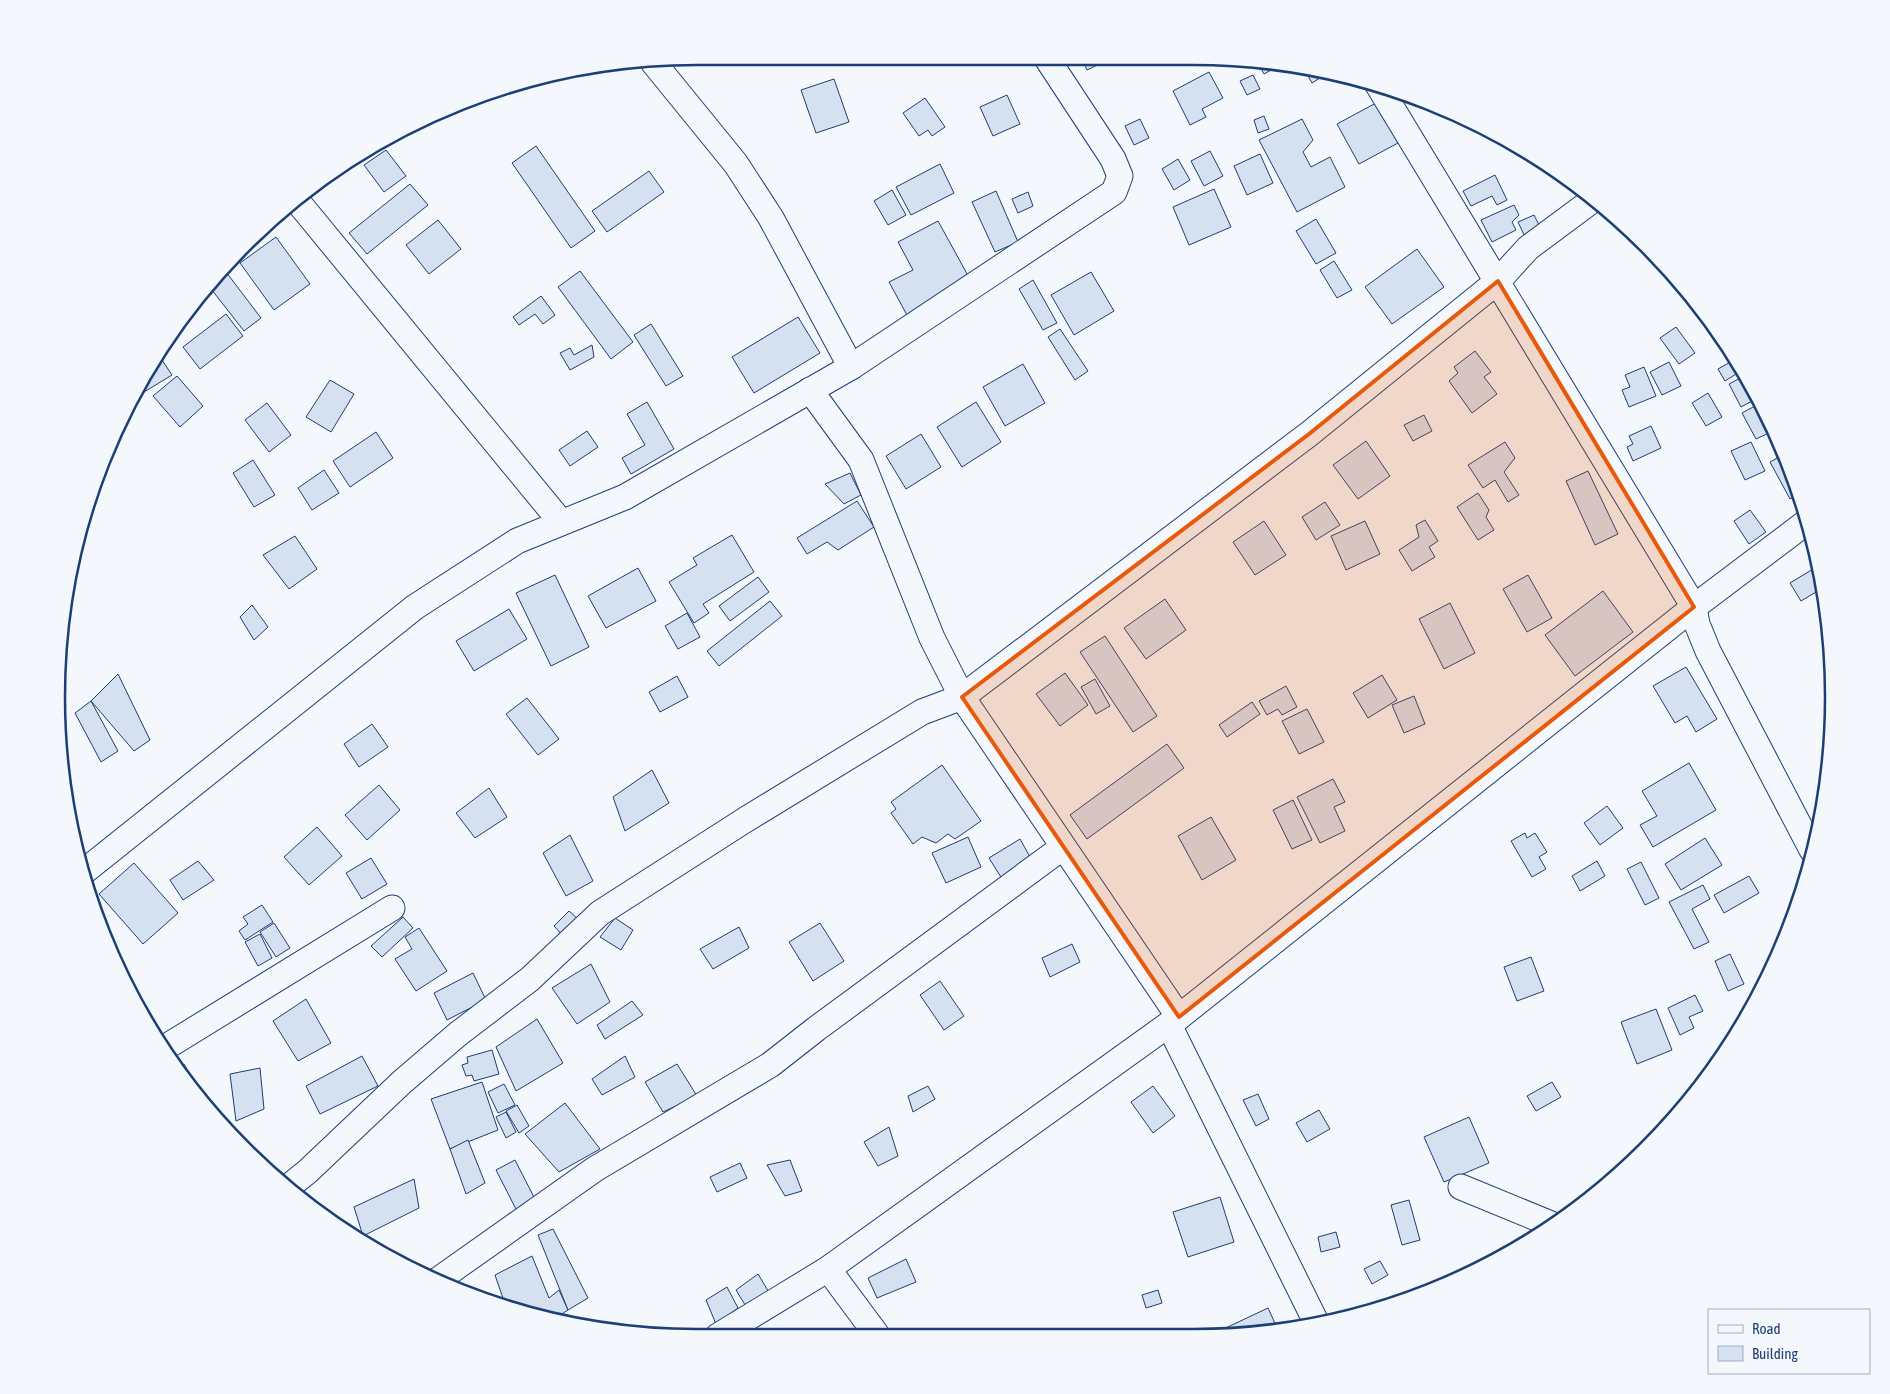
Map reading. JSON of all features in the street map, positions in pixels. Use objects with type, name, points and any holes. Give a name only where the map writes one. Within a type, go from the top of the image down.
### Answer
[{"type":"street","points":[[89,868],[415,607],[517,541],[624,497],[650,484],[851,367],[1114,192],[1120,176],[1113,159],[1051,65]]},
{"type":"street","points":[[657,66],[736,164],[766,210],[851,367]]},
{"type":"street","points":[[1384,95],[1694,607],[1697,624],[1708,651],[1808,842]]},
{"type":"street","points":[[293,1183],[402,1082],[458,1034],[530,979],[600,913],[737,825],[922,712],[962,697],[1309,434],[1498,281],[1528,248],[1588,204]]},
{"type":"street","points":[[301,205],[561,522]]},
{"type":"street","points":[[810,390],[861,460],[932,638],[962,697],[1064,847],[1174,1021],[1314,1317]]},
{"type":"street","points":[[729,1329],[828,1269],[1174,1021],[1694,607],[1801,526]]},
{"type":"street","points":[[444,1276],[596,1169],[770,1065],[816,1029],[1064,847]]},
{"type":"street","points":[[170,1045],[392,908]]},
{"type":"street","points":[[1461,1187],[1545,1221]]},
{"type":"street","points":[[828,1269],[873,1329]]},
{"type":"highlighted area","points":[[1498,281],[1694,607],[1179,1017],[962,697],[1309,434]]},
{"type":"building","points":[[1085,65],[1097,65],[1087,70]]},
{"type":"building","points":[[1261,69],[1272,70],[1264,74]]},
{"type":"building","points":[[1209,72],[1223,98],[1202,109],[1206,117],[1190,125],[1173,91]]},
{"type":"building","points":[[1253,75],[1260,89],[1247,95],[1240,81]]},
{"type":"building","points":[[1308,76],[1320,78],[1312,83]]},
{"type":"building","points":[[834,79],[849,122],[816,133],[801,90]]},
{"type":"building","points":[[1007,95],[1020,124],[993,136],[980,107]]},
{"type":"building","points":[[925,98],[945,127],[932,136],[928,130],[919,136],[903,113]]},
{"type":"building","points":[[1376,103],[1398,143],[1359,164],[1337,124]]},
{"type":"building","points":[[1264,116],[1269,129],[1258,133],[1254,120]]},
{"type":"building","points":[[1140,119],[1149,138],[1134,145],[1125,126]]},
{"type":"building","points":[[1302,119],[1313,140],[1303,152],[1311,167],[1330,157],[1345,187],[1297,212],[1259,140]]},
{"type":"building","points":[[536,146],[595,231],[571,248],[512,163]]},
{"type":"building","points":[[386,150],[406,176],[384,192],[364,165]]},
{"type":"building","points":[[1210,151],[1223,176],[1204,186],[1191,161]]},
{"type":"building","points":[[1260,154],[1273,183],[1247,195],[1234,166]]},
{"type":"building","points":[[1178,159],[1190,180],[1174,190],[1162,169]]},
{"type":"building","points":[[940,164],[954,193],[911,215],[896,187]]},
{"type":"building","points":[[649,171],[664,192],[607,232],[592,211]]},
{"type":"building","points":[[1495,175],[1507,200],[1497,205],[1492,196],[1471,206],[1463,191]]},
{"type":"building","points":[[410,184],[428,205],[367,254],[349,233]]},
{"type":"building","points":[[1214,189],[1231,227],[1189,245],[1173,207]]},
{"type":"building","points":[[892,190],[906,215],[888,225],[874,201]]},
{"type":"building","points":[[996,191],[1018,242],[995,252],[972,202]]},
{"type":"building","points":[[1028,192],[1033,206],[1018,213],[1012,199]]},
{"type":"building","points":[[1514,205],[1519,215],[1512,222],[1516,230],[1492,242],[1481,220]]},
{"type":"building","points":[[1534,215],[1541,229],[1525,237],[1518,222]]},
{"type":"building","points":[[1316,219],[1336,253],[1316,264],[1296,231]]},
{"type":"building","points":[[438,220],[461,249],[429,274],[406,245]]},
{"type":"building","points":[[938,221],[971,281],[907,315],[889,282],[913,270],[898,242]]},
{"type":"building","points":[[276,237],[310,284],[274,310],[240,263]]},
{"type":"building","points":[[1417,249],[1444,287],[1392,324],[1365,287]]},
{"type":"building","points":[[1334,261],[1352,290],[1337,298],[1320,270]]},
{"type":"building","points":[[580,271],[633,342],[611,359],[558,287]]},
{"type":"building","points":[[1091,272],[1114,311],[1074,335],[1051,295]]},
{"type":"building","points":[[228,274],[261,318],[244,331],[213,291]]},
{"type":"building","points":[[1033,280],[1057,323],[1043,330],[1019,289]]},
{"type":"building","points":[[541,296],[555,315],[543,324],[535,314],[519,325],[513,317]]},
{"type":"building","points":[[226,314],[243,336],[200,369],[183,347]]},
{"type":"building","points":[[798,317],[820,353],[754,393],[732,357]]},
{"type":"building","points":[[651,324],[683,376],[666,386],[634,335]]},
{"type":"building","points":[[1676,327],[1695,353],[1679,364],[1660,338]]},
{"type":"building","points":[[1060,329],[1088,371],[1075,380],[1048,337]]},
{"type":"building","points":[[592,345],[594,357],[570,370],[560,353],[570,348],[574,355]]},
{"type":"building","points":[[1475,351],[1491,372],[1484,377],[1497,394],[1472,413],[1449,381],[1458,373],[1454,367]]},
{"type":"building","points":[[163,361],[172,375],[144,392],[150,381]]},
{"type":"building","points":[[1669,362],[1681,386],[1662,395],[1650,372]]},
{"type":"building","points":[[1729,363],[1736,374],[1725,381],[1718,369]]},
{"type":"building","points":[[1023,364],[1045,403],[1005,426],[983,387]]},
{"type":"building","points":[[1644,367],[1656,396],[1629,407],[1622,390],[1630,387],[1625,375]]},
{"type":"building","points":[[177,376],[203,406],[180,427],[153,396]]},
{"type":"building","points":[[1739,379],[1751,401],[1741,407],[1729,384]]},
{"type":"building","points":[[330,380],[354,394],[331,432],[306,417]]},
{"type":"building","points":[[1708,393],[1722,417],[1706,426],[1692,403]]},
{"type":"building","points":[[647,402],[674,449],[631,474],[622,458],[645,445],[627,414]]},
{"type":"building","points":[[976,402],[1001,442],[962,467],[937,427]]},
{"type":"building","points":[[267,403],[291,435],[269,452],[245,420]]},
{"type":"building","points":[[1754,406],[1767,434],[1756,439],[1742,413]]},
{"type":"building","points":[[1424,415],[1432,431],[1413,441],[1404,425]]},
{"type":"building","points":[[1651,426],[1661,448],[1633,461],[1627,447],[1633,444],[1629,436]]},
{"type":"building","points":[[587,431],[598,447],[570,466],[559,450]]},
{"type":"building","points":[[376,432],[393,458],[350,487],[333,461]]},
{"type":"building","points":[[921,434],[941,467],[906,489],[886,456]]},
{"type":"building","points":[[1366,441],[1390,476],[1358,499],[1333,465]]},
{"type":"building","points":[[1505,442],[1515,458],[1504,472],[1519,495],[1508,502],[1495,480],[1483,488],[1468,465]]},
{"type":"building","points":[[1751,442],[1765,471],[1745,480],[1731,451]]},
{"type":"building","points":[[1778,458],[1792,498],[1790,499],[1770,462]]},
{"type":"building","points":[[253,460],[275,495],[254,507],[233,473]]},
{"type":"building","points":[[324,470],[339,493],[312,510],[298,488]]},
{"type":"building","points":[[1588,471],[1618,534],[1595,545],[1566,481]]},
{"type":"building","points":[[850,473],[861,495],[844,504],[825,484]]},
{"type":"building","points":[[1478,493],[1489,510],[1486,517],[1494,530],[1478,540],[1457,507]]},
{"type":"building","points":[[857,501],[874,527],[838,550],[827,542],[807,554],[797,538]]},
{"type":"building","points":[[1325,502],[1340,525],[1316,540],[1302,517]]},
{"type":"building","points":[[1750,510],[1766,532],[1749,544],[1734,521]]},
{"type":"building","points":[[1425,520],[1438,541],[1429,547],[1435,557],[1412,571],[1399,550],[1419,537],[1416,525]]},
{"type":"building","points":[[1264,521],[1286,555],[1255,575],[1233,542]]},
{"type":"building","points":[[1365,521],[1380,554],[1346,570],[1331,536]]},
{"type":"building","points":[[732,535],[754,572],[703,604],[709,613],[694,623],[669,582],[697,565],[693,558]]},
{"type":"building","points":[[295,536],[317,569],[289,589],[263,555]]},
{"type":"building","points":[[638,568],[656,601],[606,628],[588,596]]},
{"type":"building","points":[[1812,570],[1816,592],[1801,601],[1790,583]]},
{"type":"building","points":[[555,575],[589,647],[551,666],[516,593]]},
{"type":"building","points":[[1528,575],[1552,618],[1527,632],[1503,589]]},
{"type":"building","points":[[758,577],[769,592],[730,621],[719,606]]},
{"type":"building","points":[[1603,591],[1633,632],[1575,676],[1545,635]]},
{"type":"building","points":[[1165,599],[1186,630],[1146,659],[1124,628]]},
{"type":"building","points":[[770,601],[782,616],[719,666],[707,651]]},
{"type":"building","points":[[1450,603],[1475,653],[1444,669],[1419,619]]},
{"type":"building","points":[[252,605],[268,627],[254,640],[240,617]]},
{"type":"building","points":[[509,609],[527,639],[474,671],[456,641]]},
{"type":"building","points":[[687,613],[700,637],[678,649],[665,626]]},
{"type":"building","points":[[1105,636],[1157,716],[1133,732],[1080,652]]},
{"type":"building","points":[[1686,667],[1717,719],[1696,732],[1687,716],[1675,723],[1653,686]]},
{"type":"building","points":[[1065,673],[1088,705],[1060,726],[1036,694]]},
{"type":"building","points":[[118,674],[150,740],[134,751],[91,701]]},
{"type":"building","points":[[1382,675],[1397,700],[1368,718],[1353,693]]},
{"type":"building","points":[[677,676],[688,697],[660,712],[649,692]]},
{"type":"building","points":[[1095,679],[1110,706],[1096,714],[1081,687]]},
{"type":"building","points":[[1286,686],[1297,707],[1282,715],[1278,709],[1267,715],[1259,701]]},
{"type":"building","points":[[1414,696],[1425,724],[1404,733],[1392,705]]},
{"type":"building","points":[[527,698],[559,739],[538,755],[506,714]]},
{"type":"building","points":[[91,701],[118,751],[101,762],[75,713]]},
{"type":"building","points":[[1252,702],[1260,714],[1227,737],[1219,725]]},
{"type":"building","points":[[1307,709],[1324,742],[1299,754],[1282,721]]},
{"type":"building","points":[[372,724],[388,747],[359,767],[344,744]]},
{"type":"building","points":[[1167,744],[1184,768],[1087,839],[1070,815]]},
{"type":"building","points":[[1689,763],[1716,810],[1653,847],[1640,825],[1657,816],[1642,791]]},
{"type":"building","points":[[942,765],[981,821],[955,839],[948,834],[936,843],[922,837],[913,844],[891,813],[896,809],[891,802]]},
{"type":"building","points":[[652,770],[669,803],[625,831],[613,797]]},
{"type":"building","points":[[1333,779],[1345,802],[1334,807],[1345,831],[1320,843],[1297,797]]},
{"type":"building","points":[[379,785],[400,810],[367,840],[345,815]]},
{"type":"building","points":[[489,788],[507,817],[475,838],[456,813]]},
{"type":"building","points":[[1293,800],[1312,840],[1292,849],[1273,810]]},
{"type":"building","points":[[1607,806],[1623,828],[1600,845],[1584,823]]},
{"type":"building","points":[[1211,817],[1236,860],[1202,880],[1178,836]]},
{"type":"building","points":[[317,827],[342,856],[309,885],[284,857]]},
{"type":"building","points":[[1525,833],[1527,838],[1535,833],[1547,852],[1539,857],[1546,869],[1532,877],[1511,841]]},
{"type":"building","points":[[570,835],[593,881],[566,896],[543,853]]},
{"type":"building","points":[[968,837],[981,867],[946,883],[932,853]]},
{"type":"building","points":[[1705,838],[1722,865],[1681,890],[1665,864]]},
{"type":"building","points":[[1020,839],[1034,864],[1004,882],[989,858]]},
{"type":"building","points":[[371,858],[387,884],[362,899],[346,873]]},
{"type":"building","points":[[198,861],[214,880],[183,900],[170,880]]},
{"type":"building","points":[[1597,861],[1605,876],[1580,891],[1572,876]]},
{"type":"building","points":[[1641,862],[1659,898],[1645,905],[1627,869]]},
{"type":"building","points":[[134,863],[178,913],[143,944],[99,894]]},
{"type":"building","points":[[1749,876],[1759,893],[1724,913],[1714,895]]},
{"type":"building","points":[[1703,885],[1710,899],[1692,909],[1709,942],[1694,949],[1669,902]]},
{"type":"building","points":[[262,905],[273,922],[245,940],[239,931],[248,924],[243,917]]},
{"type":"building","points":[[569,911],[580,921],[569,942],[554,926]]},
{"type":"building","points":[[403,917],[413,928],[382,957],[371,946]]},
{"type":"building","points":[[615,918],[633,930],[621,950],[600,937]]},
{"type":"building","points":[[274,923],[290,948],[276,957],[260,932]]},
{"type":"building","points":[[820,923],[844,961],[813,981],[789,942]]},
{"type":"building","points":[[739,927],[749,948],[713,969],[700,949]]},
{"type":"building","points":[[419,928],[447,971],[416,991],[395,959],[412,949],[405,937]]},
{"type":"building","points":[[260,934],[272,958],[258,966],[245,942]]},
{"type":"building","points":[[1072,944],[1080,962],[1050,977],[1042,958]]},
{"type":"building","points":[[1730,954],[1744,984],[1728,991],[1715,961]]},
{"type":"building","points":[[1531,957],[1544,991],[1517,1001],[1504,967]]},
{"type":"building","points":[[591,964],[610,1002],[577,1024],[552,988]]},
{"type":"building","points":[[473,973],[486,1000],[447,1020],[434,993]]},
{"type":"building","points":[[940,981],[964,1016],[944,1030],[920,995]]},
{"type":"building","points":[[1695,995],[1703,1011],[1689,1017],[1694,1028],[1680,1035],[1668,1008]]},
{"type":"building","points":[[306,999],[331,1043],[298,1061],[273,1021]]},
{"type":"building","points":[[632,1001],[643,1015],[605,1039],[597,1025]]},
{"type":"building","points":[[1656,1009],[1672,1050],[1637,1064],[1621,1022]]},
{"type":"building","points":[[537,1019],[563,1063],[516,1091],[496,1047]]},
{"type":"building","points":[[492,1050],[499,1074],[474,1081],[472,1075],[466,1076],[462,1065],[468,1063],[467,1057]]},
{"type":"building","points":[[362,1056],[378,1086],[320,1114],[306,1086]]},
{"type":"building","points":[[625,1056],[635,1077],[602,1095],[592,1079]]},
{"type":"building","points":[[677,1064],[697,1096],[663,1112],[645,1082]]},
{"type":"building","points":[[260,1068],[264,1109],[236,1121],[230,1074]]},
{"type":"building","points":[[482,1082],[498,1130],[450,1149],[431,1099]]},
{"type":"building","points":[[1552,1082],[1561,1097],[1536,1111],[1527,1096]]},
{"type":"building","points":[[504,1084],[515,1105],[498,1113],[488,1092]]},
{"type":"building","points":[[928,1086],[935,1099],[913,1112],[908,1096]]},
{"type":"building","points":[[1153,1086],[1175,1116],[1153,1133],[1131,1102]]},
{"type":"building","points":[[1258,1094],[1269,1119],[1256,1126],[1243,1100]]},
{"type":"building","points":[[565,1103],[600,1149],[559,1172],[525,1134]]},
{"type":"building","points":[[517,1105],[529,1126],[519,1133],[506,1111]]},
{"type":"building","points":[[1319,1110],[1330,1129],[1307,1142],[1296,1123]]},
{"type":"building","points":[[506,1112],[516,1132],[506,1138],[496,1117]]},
{"type":"building","points":[[1469,1117],[1489,1163],[1444,1182],[1424,1137]]},
{"type":"building","points":[[889,1127],[898,1156],[878,1166],[864,1142]]},
{"type":"building","points":[[468,1140],[485,1183],[466,1194],[450,1149]]},
{"type":"building","points":[[515,1160],[538,1205],[519,1215],[496,1170]]},
{"type":"building","points":[[790,1160],[802,1191],[785,1196],[767,1165]]},
{"type":"building","points":[[740,1163],[747,1178],[717,1192],[710,1177]]},
{"type":"building","points":[[414,1179],[419,1208],[366,1235],[362,1232],[354,1207]]},
{"type":"building","points":[[1220,1197],[1234,1242],[1188,1257],[1173,1212]]},
{"type":"building","points":[[1409,1200],[1420,1240],[1402,1245],[1391,1205]]},
{"type":"building","points":[[553,1229],[588,1298],[568,1310],[538,1235]]},
{"type":"building","points":[[1336,1232],[1340,1247],[1321,1252],[1318,1237]]},
{"type":"building","points":[[532,1256],[549,1298],[559,1290],[568,1310],[562,1314],[503,1298],[495,1275]]},
{"type":"building","points":[[906,1259],[916,1282],[877,1298],[868,1278]]},
{"type":"building","points":[[1380,1261],[1388,1275],[1372,1284],[1364,1269]]},
{"type":"building","points":[[758,1274],[770,1294],[747,1308],[736,1290]]},
{"type":"building","points":[[727,1287],[738,1308],[716,1324],[706,1300]]},
{"type":"building","points":[[1158,1290],[1162,1303],[1146,1308],[1142,1295]]},
{"type":"building","points":[[1268,1308],[1275,1324],[1234,1328],[1225,1328]]}]
